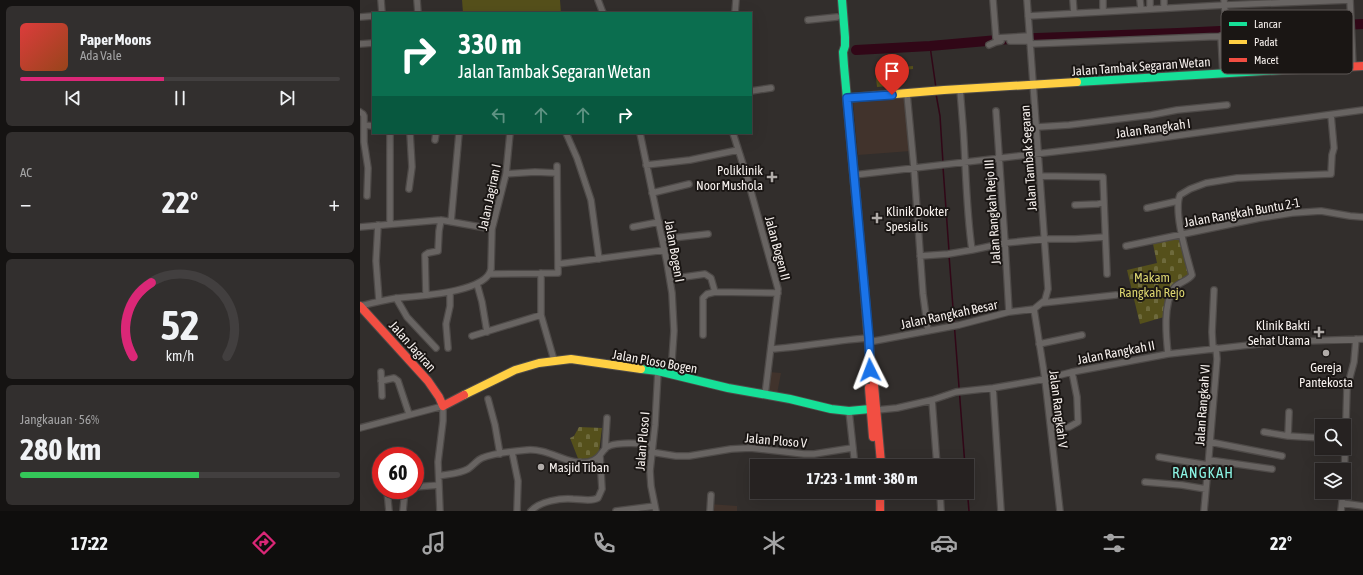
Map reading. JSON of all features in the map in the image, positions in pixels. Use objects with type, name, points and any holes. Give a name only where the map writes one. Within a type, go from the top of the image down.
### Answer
[{"type":"street","points":[[381,0],[382,12]]},
{"type":"street","points":[[417,0],[418,12]]},
{"type":"street","points":[[598,0],[603,12]]},
{"type":"street","points":[[735,12],[736,0]]},
{"type":"street","points":[[836,0],[840,47],[843,52]]},
{"type":"street","points":[[842,0],[845,37],[843,52],[869,340],[870,370],[868,374],[880,459]]},
{"type":"street","points":[[993,0],[996,38],[1010,37],[1030,41]]},
{"type":"street","name":"Jalan Tambak Segaran","points":[[1027,0],[1048,289],[1047,297],[1042,303]]},
{"type":"street","points":[[1073,0],[1074,13]]},
{"type":"street","points":[[1103,0],[1103,11]]},
{"type":"street","points":[[1140,0],[1141,9]]},
{"type":"street","points":[[1150,0],[1150,9]]},
{"type":"street","points":[[1164,0],[1164,8]]},
{"type":"street","points":[[1028,16],[1150,9],[1224,2],[1350,0],[1351,10]]},
{"type":"street","points":[[360,17],[372,16]]},
{"type":"street","points":[[808,20],[837,17]]},
{"type":"street","points":[[989,45],[998,41],[1221,35]]},
{"type":"street","points":[[360,44],[372,42]]},
{"type":"street","name":"Jalan Tambak Segaran Wetan","points":[[1353,67],[1363,66]]},
{"type":"street","name":"Jalan Tambak Segaran Wetan","points":[[907,94],[944,90],[1221,73]]},
{"type":"street","points":[[752,91],[771,88]]},
{"type":"street","points":[[960,89],[969,231],[972,250]]},
{"type":"street","points":[[847,98],[907,94],[914,168],[922,294],[928,331]]},
{"type":"street","points":[[1037,127],[1070,125],[1151,115],[1177,110],[1227,105]]},
{"type":"street","name":"Jalan Rangkah Rejo III","points":[[996,110],[1009,312]]},
{"type":"street","name":"Jalan Rangkah I","points":[[854,175],[1039,154],[1363,110]]},
{"type":"street","points":[[360,112],[364,115],[362,146],[368,164],[367,196]]},
{"type":"street","points":[[1168,354],[1166,318],[1173,290],[1176,286],[1192,275],[1181,235],[1178,201],[1180,195],[1185,191],[1212,182],[1237,178],[1331,174],[1334,148],[1331,115]]},
{"type":"street","points":[[364,126],[372,126]]},
{"type":"street","points":[[390,134],[390,224]]},
{"type":"street","points":[[409,189],[412,167],[410,134]]},
{"type":"street","points":[[435,140],[436,134]]},
{"type":"street","points":[[451,222],[459,134]]},
{"type":"street","name":"Jalan Jagiran I","points":[[490,274],[492,229],[506,174],[510,134]]},
{"type":"street","points":[[566,134],[576,155],[592,200],[599,259]]},
{"type":"street","name":"Jalan Bogen I","points":[[640,134],[670,279],[674,315],[671,374]]},
{"type":"street","name":"Jalan Bogen II","points":[[733,134],[776,278],[778,293],[765,395]]},
{"type":"street","points":[[646,165],[690,160],[738,150]]},
{"type":"street","points":[[360,306],[396,298],[450,292],[477,284],[490,274],[558,273],[557,166]]},
{"type":"street","points":[[506,174],[535,172],[557,173]]},
{"type":"street","points":[[1040,176],[1103,177],[1107,274]]},
{"type":"street","points":[[652,193],[689,184]]},
{"type":"street","points":[[1148,208],[1178,201]]},
{"type":"street","points":[[1075,205],[1104,202]]},
{"type":"street","name":"Jalan Rangkah Buntu 2-1","points":[[1126,246],[1260,218],[1292,213],[1321,212],[1363,217]]},
{"type":"street","points":[[426,295],[425,255],[427,253],[438,251],[438,236],[441,220]]},
{"type":"street","points":[[360,227],[441,220],[492,229]]},
{"type":"street","points":[[633,227],[659,222]]},
{"type":"street","points":[[378,225],[376,261],[379,301]]},
{"type":"street","points":[[663,239],[708,234]]},
{"type":"street","points":[[920,256],[950,254],[1005,243],[1044,239],[1105,237]]},
{"type":"street","points":[[558,264],[665,250]]},
{"type":"street","points":[[541,273],[542,315],[546,337],[554,360]]},
{"type":"street","points":[[670,279],[698,274],[708,274],[711,278],[715,292]]},
{"type":"street","points":[[477,284],[482,302],[487,332]]},
{"type":"street","name":"Jalan Rangkah VI","points":[[1204,511],[1209,463],[1216,359],[1212,332],[1214,290]]},
{"type":"street","points":[[448,348],[446,324],[450,306],[450,292]]},
{"type":"street","points":[[703,335],[703,298],[707,294],[715,292],[778,293]]},
{"type":"street","points":[[1034,309],[1042,303],[1116,295]]},
{"type":"street","points":[[396,298],[407,317],[436,348]]},
{"type":"street","name":"Jalan Jagiran","points":[[360,306],[428,381],[436,392],[443,406]]},
{"type":"street","name":"Jalan Rangkah Besar","points":[[771,349],[789,348],[846,339],[869,340],[928,331],[959,325],[1009,312],[1034,309]]},
{"type":"street","name":"Jalan Rangkah V","points":[[1034,309],[1045,379],[1060,511]]},
{"type":"street","points":[[472,336],[542,315]]},
{"type":"street","points":[[1039,344],[1082,335]]},
{"type":"street","points":[[1346,419],[1347,388],[1354,362],[1356,339]]},
{"type":"street","name":"Jalan Rangkah II","points":[[873,410],[897,408],[932,400],[959,391],[993,388],[1045,379],[1072,372],[1168,354],[1277,342],[1363,339]]},
{"type":"street","name":"Jalan Ploso Bogen","points":[[443,406],[515,370],[554,360],[571,359],[658,371],[728,388],[823,408],[850,411],[873,410]]},
{"type":"street","name":"Jalan Ploso I","points":[[655,508],[650,486],[650,471],[658,371]]},
{"type":"street","points":[[381,372],[382,396]]},
{"type":"street","points":[[1051,428],[1069,427],[1078,422],[1077,397],[1072,372]]},
{"type":"street","points":[[381,381],[394,378],[398,381],[409,414]]},
{"type":"street","points":[[993,388],[1001,511]]},
{"type":"street","points":[[488,399],[494,420],[500,454]]},
{"type":"street","points":[[932,400],[936,459]]},
{"type":"street","points":[[360,428],[443,406],[443,421],[438,462],[440,511]]},
{"type":"street","points":[[873,410],[875,459]]},
{"type":"street","points":[[850,411],[854,459]]},
{"type":"street","points":[[1288,436],[1289,412]]},
{"type":"street","points":[[605,449],[607,418]]},
{"type":"street","points":[[1264,432],[1288,436],[1315,438]]},
{"type":"street","points":[[1210,442],[1282,456]]},
{"type":"street","points":[[438,476],[462,472],[482,458],[512,452],[536,450],[571,461],[582,462],[592,461],[600,456],[605,449],[610,446],[619,444],[653,444]]},
{"type":"street","name":"Jalan Ploso V","points":[[651,452],[676,456],[689,456],[731,448],[750,448],[814,454],[852,448]]},
{"type":"street","points":[[512,452],[518,481],[517,511]]},
{"type":"street","points":[[531,511],[542,504],[560,500],[592,500],[598,498],[602,489],[600,456]]},
{"type":"street","points":[[1159,458],[1272,469]]},
{"type":"street","points":[[1145,482],[1182,485],[1206,489]]},
{"type":"street","points":[[424,486],[439,485]]},
{"type":"street","points":[[710,495],[710,511]]},
{"type":"street","points":[[388,499],[389,511]]},
{"type":"street","points":[[403,511],[404,499]]},
{"type":"street","points":[[880,499],[880,511]]},
{"type":"street","points":[[940,499],[941,511]]},
{"type":"street","points":[[1341,511],[1342,499]]},
{"type":"street","points":[[542,504],[543,511]]},
{"type":"street","points":[[1342,504],[1363,506]]},
{"type":"street","points":[[616,511],[655,508]]},
{"type":"shaded area","points":[[906,96],[911,151],[858,155],[853,100]]},
{"type":"shaded area","points":[[769,372],[781,373],[777,394],[766,392]]},
{"type":"shaded area","points":[[709,504],[737,506],[737,511],[709,511]]},
{"type":"green space","points":[[462,0],[560,0],[561,12],[463,12]]},
{"type":"green space","points":[[913,66],[913,69],[887,72],[889,86],[877,87],[875,69]]},
{"type":"green space","name":"Makam Rangkah Rejo","points":[[1180,236],[1190,276],[1172,290],[1164,317],[1140,324],[1127,270],[1157,263],[1153,244]]},
{"type":"green space","points":[[579,427],[602,428],[599,452],[595,457],[579,461],[570,438],[574,436]]},
{"type":"waterway","points":[[1353,24],[1363,24]]},
{"type":"waterway","points":[[856,50],[930,46],[1009,39],[1221,31]]},
{"type":"waterway","points":[[930,46],[936,88]]},
{"type":"waterway","points":[[936,94],[940,116],[943,163]]},
{"type":"waterway","points":[[943,167],[949,251]]},
{"type":"waterway","points":[[949,255],[964,459]]},
{"type":"waterway","points":[[968,499],[969,511]]},
{"type":"traffic: fast","points":[[842,0],[845,37],[843,52],[844,66],[864,285]]},
{"type":"traffic: fast","points":[[1077,82],[1221,74]]},
{"type":"traffic: fast","points":[[641,369],[658,371],[728,388],[790,399],[831,409],[849,411],[870,409]]},
{"type":"traffic: slow","points":[[847,98],[944,90],[1077,82]]},
{"type":"traffic: slow","points":[[464,395],[515,370],[539,363],[571,359],[641,369]]},
{"type":"traffic: jam","points":[[1353,66],[1363,66]]},
{"type":"traffic: jam","points":[[864,285],[881,459]]},
{"type":"traffic: jam","points":[[360,306],[428,381],[439,397],[443,406],[464,395]]},
{"type":"traffic: jam","points":[[869,388],[873,437]]},
{"type":"traffic: jam","points":[[880,499],[880,511]]},
{"type":"place","name":"Poliklinik Noor Mushola","points":[[772,177]]},
{"type":"place","name":"Klinik Dokter Spesialis","points":[[877,218]]},
{"type":"place","name":"Klinik Bakti Sehat Utama","points":[[1319,332]]},
{"type":"place","name":"Gereja Pantekosta","points":[[1326,353]]},
{"type":"place","name":"Masjid Tiban","points":[[541,467]]},
{"type":"district","name":"RANGKAH","points":[[1203,473]]},
{"type":"route","points":[[870,370],[869,338],[847,98],[892,95]]}]
